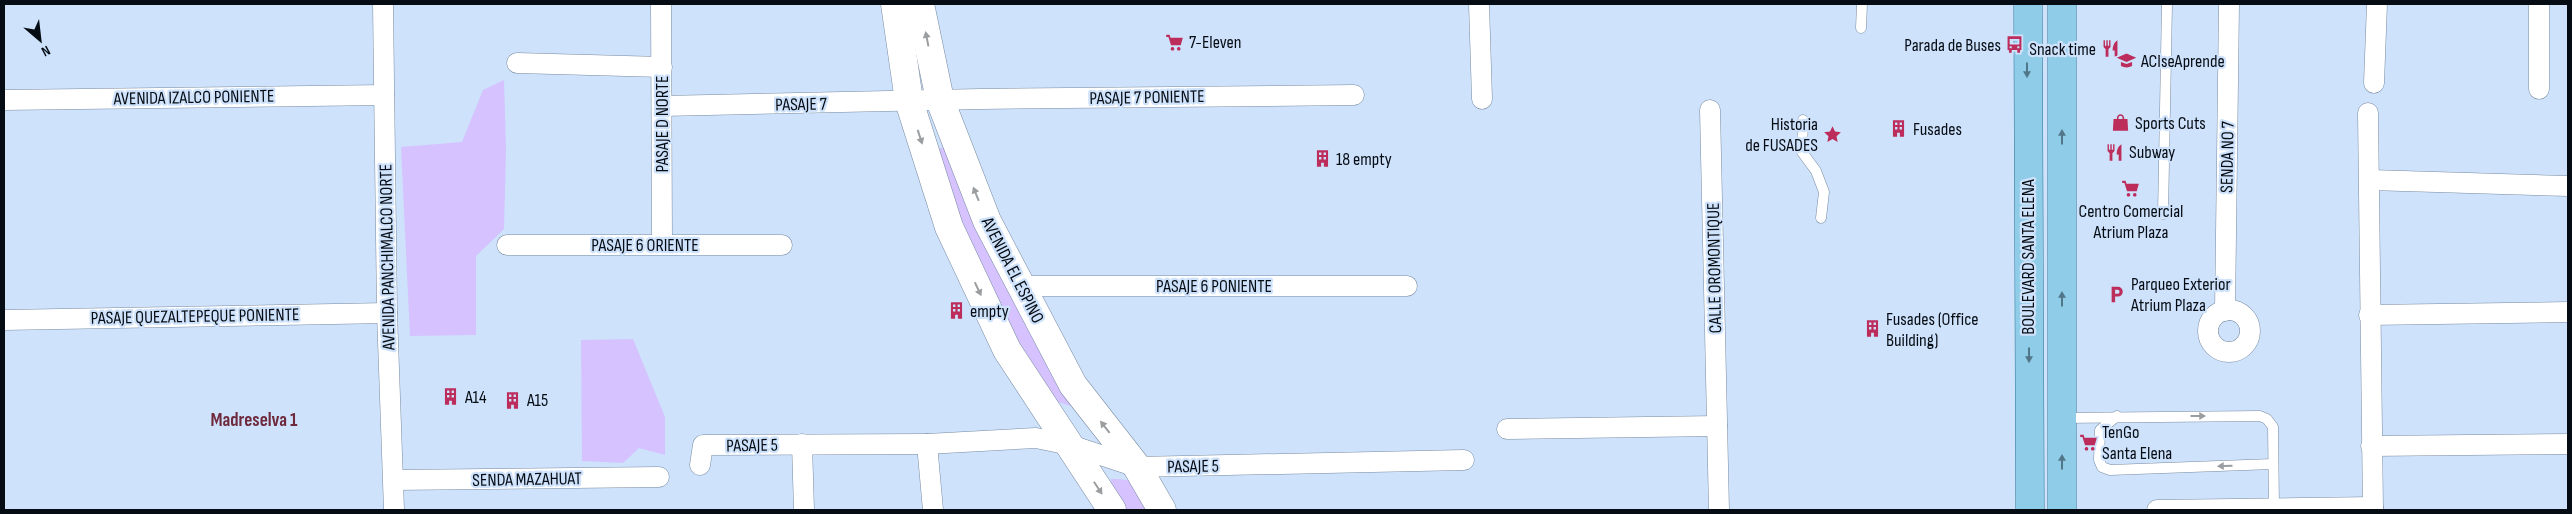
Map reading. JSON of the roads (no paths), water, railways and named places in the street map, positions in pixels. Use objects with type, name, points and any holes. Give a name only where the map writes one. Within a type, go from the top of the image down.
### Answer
[{"type":"main road","points":[[895,4],[909,102],[949,227],[1008,350],[1112,510]]},
{"type":"main road","name":"AVENIDA EL ESPINO","points":[[920,4],[940,100],[986,220],[1073,385],[1137,467],[1162,510]]},
{"type":"main road","name":"BOULEVARD SANTA ELENA","points":[[2028,4],[2030,510]]},
{"type":"main road","name":"BOULEVARD SANTA ELENA","points":[[2062,4],[2062,510]]},
{"type":"street","name":"AVENIDA PANCHIMALCO NORTE","points":[[383,4],[386,313],[394,510]]},
{"type":"street","name":"PASAJE D NORTE","points":[[661,4],[663,106],[662,244]]},
{"type":"street","points":[[1479,4],[1482,99]]},
{"type":"street","name":"SENDA NO 7","points":[[2225,311],[2229,4]]},
{"type":"street","points":[[2374,83],[2377,4]]},
{"type":"street","points":[[2539,89],[2540,4]]},
{"type":"street","points":[[517,63],[662,67]]},
{"type":"street","name":"AVENIDA IZALCO PONIENTE","points":[[4,100],[384,95]]},
{"type":"street","name":"PASAJE 7 PONIENTE","points":[[940,100],[1354,95]]},
{"type":"street","name":"PASAJE 7","points":[[663,106],[940,100]]},
{"type":"street","name":"CALLE OROMONTIQUE","points":[[1710,110],[1719,510]]},
{"type":"street","points":[[2157,510],[2373,509],[2369,315],[2370,180],[2368,113]]},
{"type":"street","points":[[2370,180],[2568,186]]},
{"type":"street","name":"PASAJE 6 ORIENTE","points":[[508,245],[782,245]]},
{"type":"street","name":"PASAJE 6 PONIENTE","points":[[1021,286],[1408,286]]},
{"type":"street","points":[[2369,315],[2568,312]]},
{"type":"street","name":"PASAJE QUEZALTEPEQUE PONIENTE","points":[[4,320],[386,313]]},
{"type":"street","points":[[1507,429],[1717,426]]},
{"type":"street","name":"PASAJE 5","points":[[700,466],[703,445],[927,444],[1036,438],[1070,445],[1137,467],[1464,460]]},
{"type":"street","name":"PASAJE 5","points":[[802,444],[804,510]]},
{"type":"street","points":[[927,444],[933,510]]},
{"type":"street","points":[[2371,446],[2568,444]]},
{"type":"street","name":"SENDA MAZAHUAT","points":[[394,480],[659,477]]},
{"type":"lane","points":[[1861,28],[1862,4]]},
{"type":"lane","points":[[2163,214],[2167,4]]},
{"type":"lane","points":[[1803,120],[1802,152],[1816,171],[1824,192],[1821,218]]},
{"type":"lane","points":[[2118,416],[2100,430],[2100,460],[2102,467],[2110,470],[2273,464]]},
{"type":"lane","points":[[2062,418],[2260,416],[2267,419],[2273,427],[2274,508]]},
{"type":"place","name":"7-Eleven","points":[[1175,42]]},
{"type":"place","name":"Parada de Buses","points":[[2015,45]]},
{"type":"place","name":"Snack time","points":[[2110,49]]},
{"type":"place","name":"ACIseAprende","points":[[2127,61]]},
{"type":"place","name":"Sports Cuts","points":[[2121,123]]},
{"type":"place","name":"Fusades","points":[[1899,129]]},
{"type":"place","name":"Historia de FUSADES","points":[[1832,134]]},
{"type":"place","name":"Subway","points":[[2115,152]]},
{"type":"place","name":"18 empty","points":[[1322,159]]},
{"type":"place","name":"Centro Comercial Atrium Plaza","points":[[2131,188]]},
{"type":"place","name":"Parqueo Exterior Atrium Plaza","points":[[2117,294]]},
{"type":"place","name":"empty","points":[[956,311]]},
{"type":"place","name":"Fusades (Office Building)","points":[[1872,329]]},
{"type":"place","name":"A14","points":[[451,397]]},
{"type":"place","name":"A15","points":[[513,400]]},
{"type":"place","name":"TenGo Santa Elena","points":[[2088,442]]},
{"type":"district","name":"Madreselva 1","points":[[254,419]]}]
